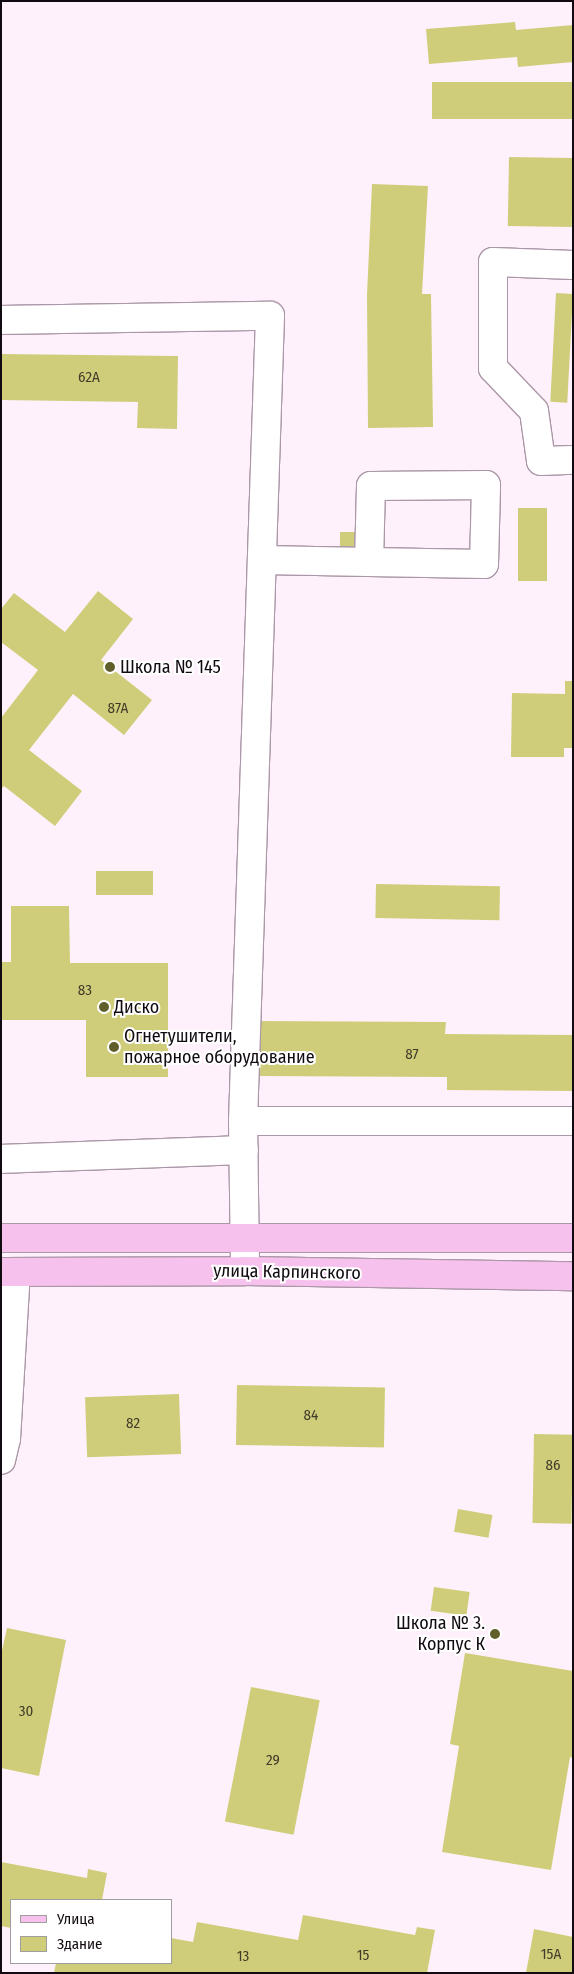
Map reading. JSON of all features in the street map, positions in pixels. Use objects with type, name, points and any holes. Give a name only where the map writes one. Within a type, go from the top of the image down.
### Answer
[{"type":"main road","name":"улица Карпинского","points":[[1,1238],[573,1238]]},
{"type":"main road","name":"улица Карпинского","points":[[8,1272],[245,1271],[573,1276]]},
{"type":"street","points":[[573,265],[493,262],[493,368],[534,411],[541,461],[573,460]]},
{"type":"street","points":[[1,320],[270,316],[243,1121],[245,1271]]},
{"type":"street","points":[[262,560],[369,562],[484,564],[486,486],[371,486],[369,562]]},
{"type":"street","points":[[243,1121],[573,1121]]},
{"type":"street","points":[[1,1159],[244,1150]]},
{"type":"street","points":[[3,1446],[8,1272]]},
{"type":"building","points":[[515,22],[516,30],[573,25],[573,62],[518,67],[517,57],[429,64],[426,29]]},
{"type":"building","points":[[432,82],[573,82],[573,119],[432,119]]},
{"type":"building","points":[[509,157],[573,158],[572,227],[508,226]]},
{"type":"building","points":[[372,184],[428,186],[422,294],[431,294],[433,427],[368,428],[367,295]]},
{"type":"building","points":[[556,293],[573,294],[567,403],[550,402]]},
{"type":"building","points":[[1,354],[178,356],[177,429],[137,428],[138,402],[1,400]]},
{"type":"building","points":[[518,508],[547,508],[547,581],[518,581]]},
{"type":"building","points":[[340,532],[356,532],[356,550],[340,550]]},
{"type":"building","points":[[98,591],[133,619],[101,660],[152,700],[124,735],[73,694],[29,750],[82,791],[55,826],[4,786],[1,789],[1,718],[38,670],[1,642],[1,609],[14,593],[65,632]]},
{"type":"building","points":[[565,681],[573,681],[573,748],[564,748],[564,757],[511,757],[512,693],[565,694]]},
{"type":"building","points":[[96,871],[153,871],[153,895],[96,895]]},
{"type":"building","points":[[376,884],[500,886],[499,920],[375,918]]},
{"type":"building","points":[[11,906],[69,906],[70,963],[168,963],[168,1077],[86,1077],[86,1020],[1,1020],[1,962],[11,962]]},
{"type":"building","points":[[251,1021],[446,1022],[445,1034],[573,1035],[573,1091],[447,1090],[447,1077],[251,1076]]},
{"type":"building","points":[[237,1385],[385,1388],[384,1448],[236,1445]]},
{"type":"building","points":[[179,1394],[181,1454],[87,1457],[85,1397]]},
{"type":"building","points":[[534,1434],[573,1435],[571,1524],[532,1523]]},
{"type":"building","points":[[458,1509],[492,1515],[488,1538],[454,1532]]},
{"type":"building","points":[[434,1587],[470,1592],[466,1616],[431,1611]]},
{"type":"building","points":[[7,1628],[66,1640],[39,1776],[1,1768],[1,1655]]},
{"type":"building","points":[[465,1653],[573,1671],[573,1758],[570,1757],[551,1870],[442,1852],[459,1746],[450,1744]]},
{"type":"building","points":[[251,1687],[320,1700],[294,1835],[225,1821]]},
{"type":"building","points":[[1,1862],[87,1878],[88,1869],[107,1873],[102,1899],[10,1899],[10,1928],[1,1926]]},
{"type":"building","points":[[303,1915],[415,1935],[417,1927],[435,1930],[427,1973],[54,1973],[56,1964],[172,1964],[172,1938],[193,1942],[197,1922],[298,1940]]},
{"type":"building","points":[[534,1929],[573,1937],[573,1973],[526,1973]]},
{"type":"place","name":"Школа № 145","points":[[110,667]]},
{"type":"place","name":"Диско","points":[[104,1007]]},
{"type":"place","name":"Огнетушители, пожарное оборудование","points":[[114,1047]]},
{"type":"place","name":"Школа № 3. Корпус К","points":[[495,1634]]}]
